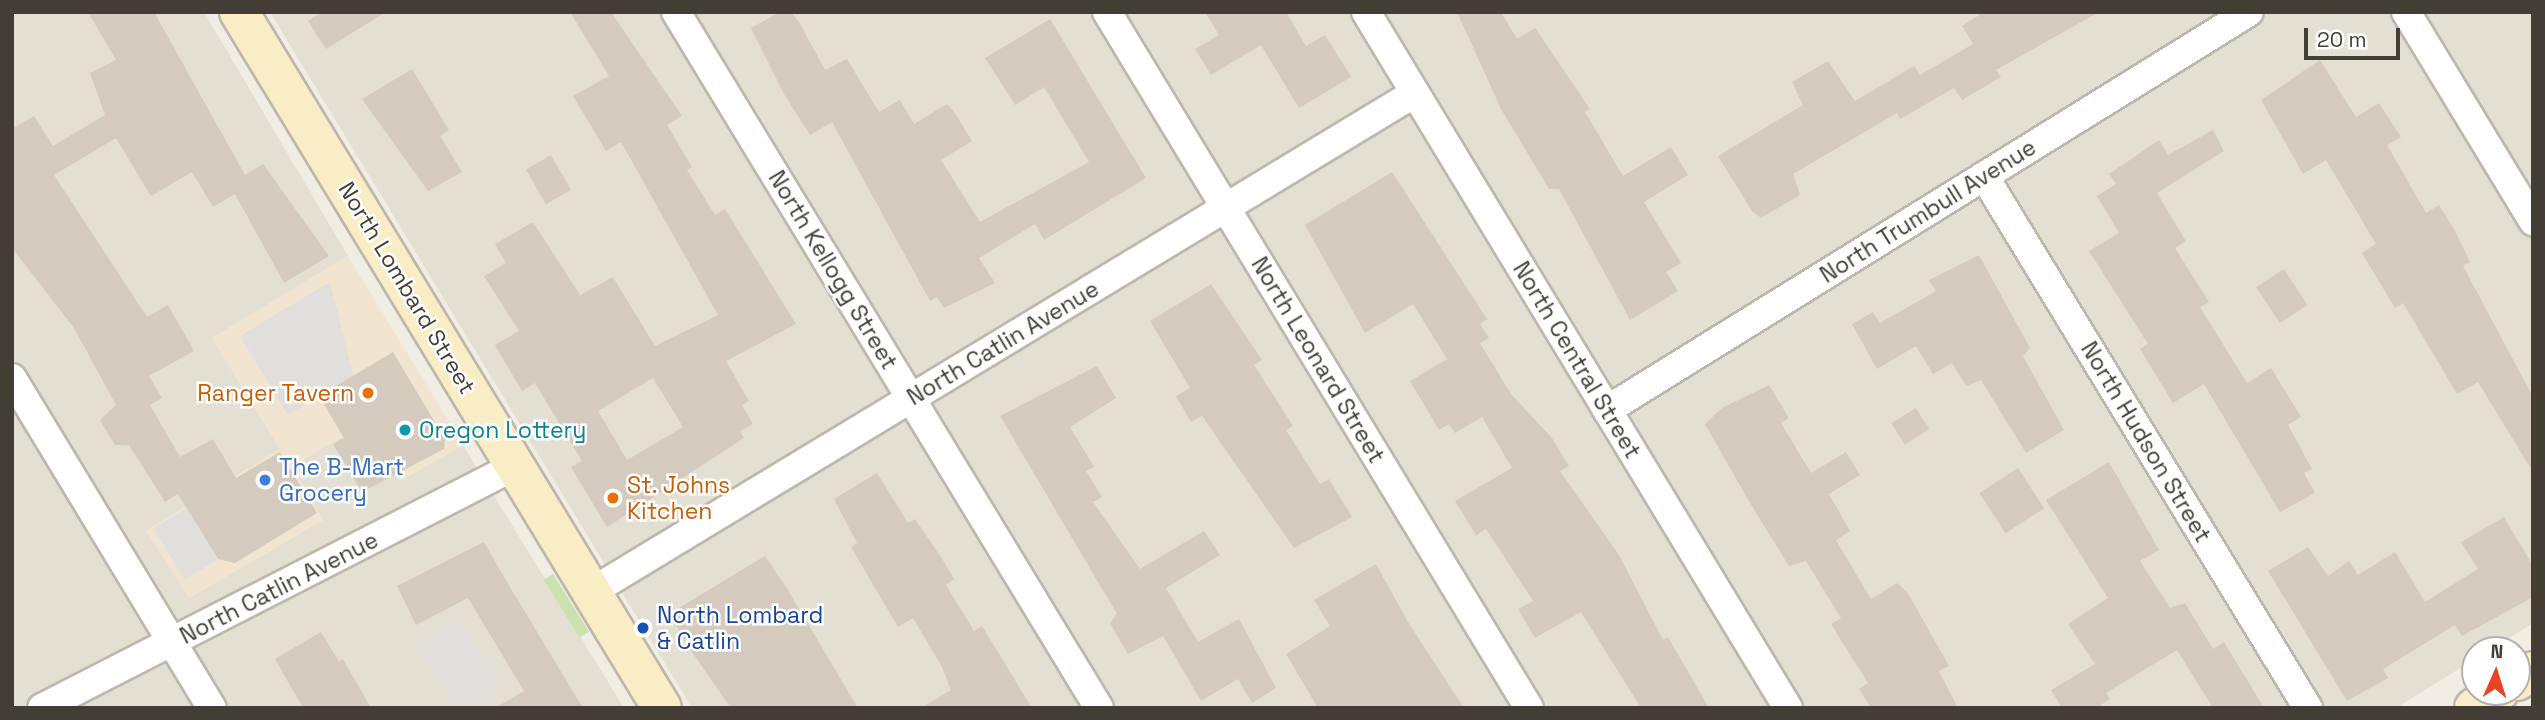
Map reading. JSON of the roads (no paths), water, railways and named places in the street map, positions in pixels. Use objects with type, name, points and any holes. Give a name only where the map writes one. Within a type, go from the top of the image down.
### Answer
[{"type":"main road","name":"North Lombard Street","points":[[239,12],[662,708]]},
{"type":"street","name":"North Kellogg Street","points":[[676,12],[1099,708]]},
{"type":"street","name":"North Leonard Street","points":[[1107,12],[1529,708]]},
{"type":"street","name":"North Central Street","points":[[1366,12],[1788,708]]},
{"type":"street","name":"North Trumbull Avenue","points":[[1607,410],[2249,12]]},
{"type":"street","points":[[2406,12],[2533,221]]},
{"type":"street","name":"North Catlin Avenue","points":[[591,592],[1415,93]]},
{"type":"street","name":"North Hudson Street","points":[[1984,176],[2308,708]]},
{"type":"street","points":[[12,378],[212,708]]},
{"type":"street","name":"North Catlin Avenue","points":[[42,708],[515,466]]},
{"type":"place","name":"Ranger Tavern","points":[[368,393]]},
{"type":"place","name":"Oregon Lottery","points":[[405,430]]},
{"type":"place","name":"The B-Mart Grocery","points":[[265,480]]},
{"type":"place","name":"St. Johns Kitchen","points":[[613,498]]},
{"type":"place","name":"North Lombard & Catlin","points":[[643,628]]}]
